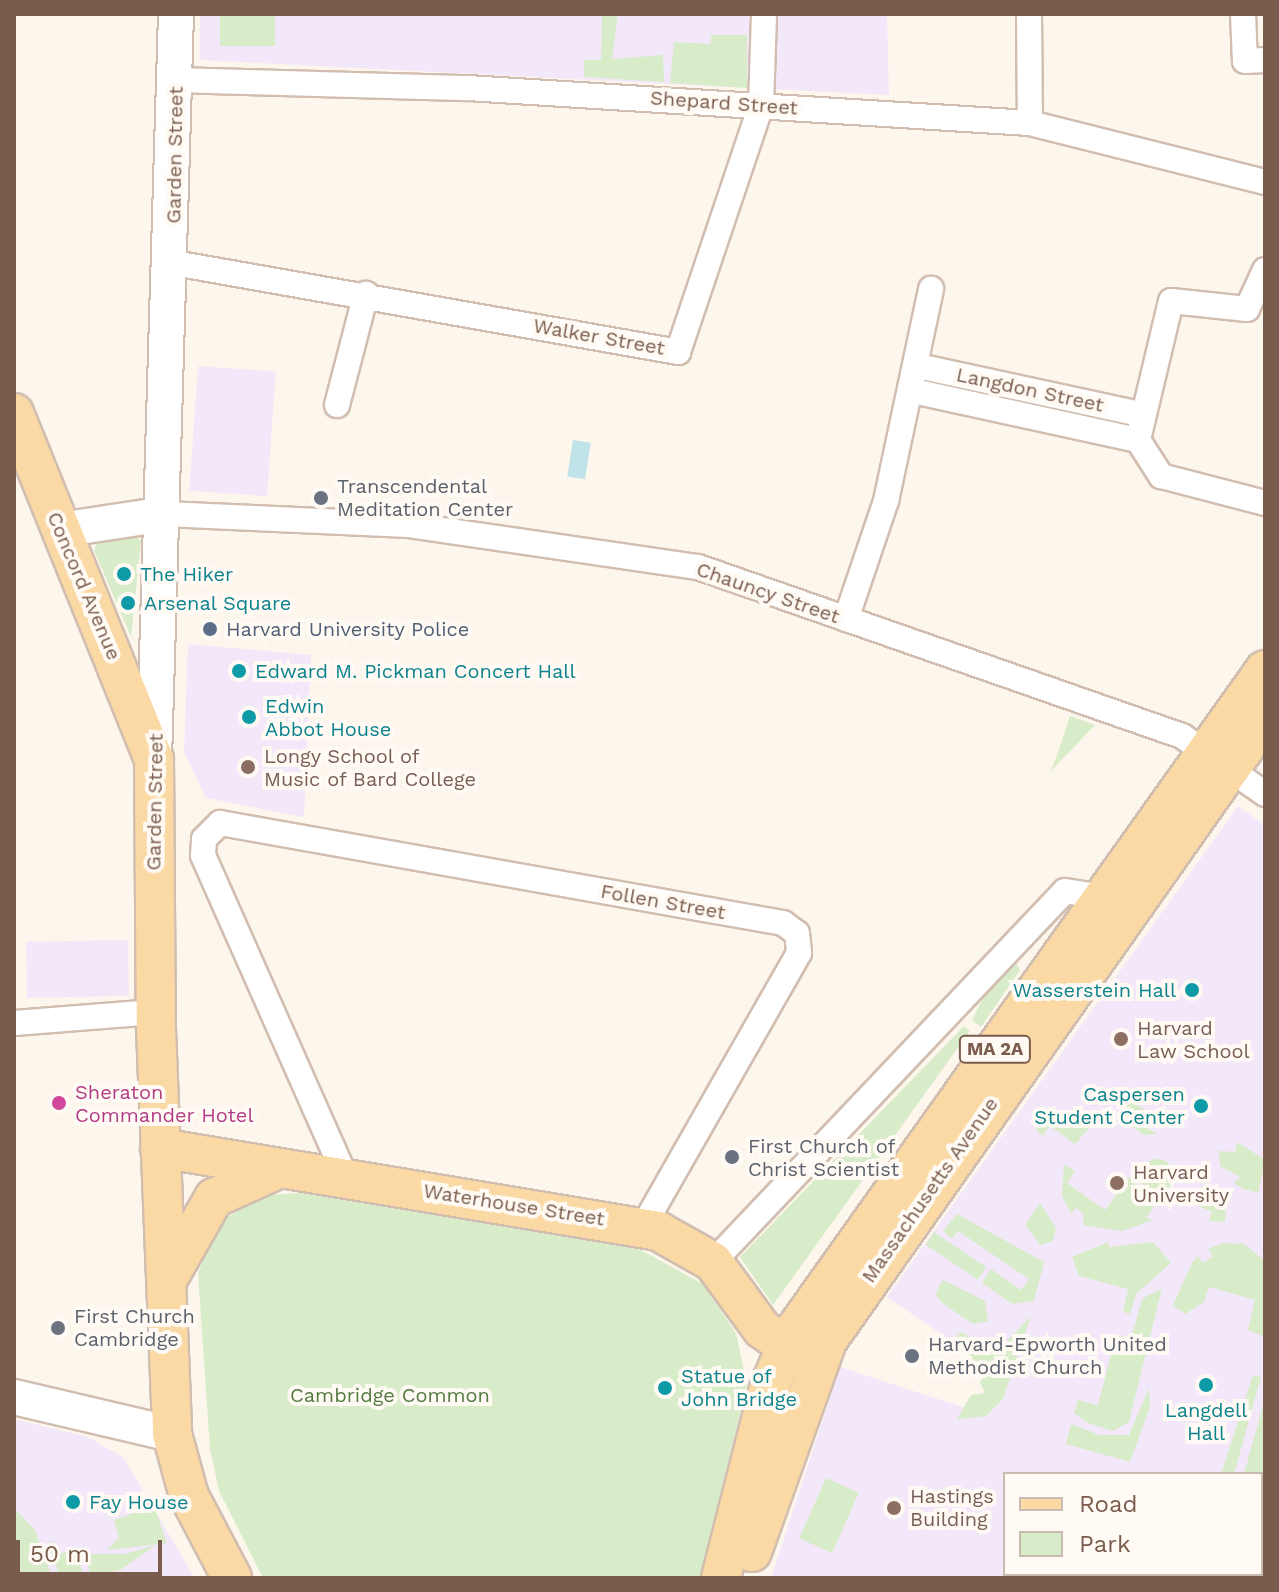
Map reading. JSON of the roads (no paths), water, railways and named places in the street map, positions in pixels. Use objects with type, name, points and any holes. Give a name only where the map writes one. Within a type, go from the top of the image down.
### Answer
[{"type":"main road","name":"Concord Avenue","points":[[14,413],[154,759]]},
{"type":"main road","name":"Massachusetts Avenue","points":[[746,1578],[801,1354],[937,1177],[1218,761],[1265,670]]},
{"type":"main road","name":"Massachusetts Avenue","points":[[721,1578],[801,1354],[1103,897],[1218,761],[1265,719]]},
{"type":"main road","name":"Garden Street","points":[[154,759],[155,1012],[172,1434],[189,1496],[232,1578]]},
{"type":"main road","name":"Waterhouse Street","points":[[160,1148],[643,1227],[713,1262],[762,1329],[801,1354]]},
{"type":"main road","points":[[167,1285],[184,1241],[217,1194],[284,1169]]},
{"type":"street","name":"Garden Street","points":[[154,759],[174,263],[176,14]]},
{"type":"street","name":"Walker Street","points":[[174,263],[366,294],[678,352],[761,106],[764,14]]},
{"type":"street","points":[[1029,14],[1030,123]]},
{"type":"street","points":[[1243,14],[1255,60]]},
{"type":"street","name":"Shepard Street","points":[[177,80],[761,106],[1030,123],[1265,182]]},
{"type":"street","points":[[1265,270],[1247,309],[1171,301],[1140,414],[1138,440],[1161,476],[1265,503]]},
{"type":"street","points":[[846,619],[913,391],[931,289]]},
{"type":"street","points":[[337,405],[366,294]]},
{"type":"street","name":"Langdon Street","points":[[918,366],[1140,414]]},
{"type":"street","name":"Langdon Street","points":[[913,391],[1138,440]]},
{"type":"street","points":[[60,530],[165,514]]},
{"type":"street","name":"Chauncy Street","points":[[165,514],[409,525],[698,567],[1182,736],[1265,794]]},
{"type":"street","name":"Follen Street","points":[[346,1178],[203,855],[204,839],[229,822],[790,927],[799,953],[643,1227]]},
{"type":"street","points":[[713,1262],[1065,891],[1103,897]]},
{"type":"street","points":[[14,1023],[155,1012]]},
{"type":"street","points":[[14,1397],[172,1434]]},
{"type":"water","points":[[573,440],[591,443],[585,479],[567,477]]},
{"type":"place","name":"Transcendental Meditation Center","points":[[321,498]]},
{"type":"place","name":"The Hiker","points":[[124,574]]},
{"type":"place","name":"Arsenal Square","points":[[128,603]]},
{"type":"place","name":"Harvard University Police","points":[[210,629]]},
{"type":"place","name":"Edward M. Pickman Concert Hall","points":[[239,671]]},
{"type":"place","name":"Edwin Abbot House","points":[[249,717]]},
{"type":"place","name":"Longy School of Music of Bard College","points":[[248,767]]},
{"type":"place","name":"Wasserstein Hall","points":[[1192,990]]},
{"type":"place","name":"Harvard Law School","points":[[1121,1039]]},
{"type":"place","name":"Sheraton Commander Hotel","points":[[59,1103]]},
{"type":"place","name":"Caspersen Student Center","points":[[1201,1106]]},
{"type":"place","name":"First Church of Christ Scientist","points":[[732,1157]]},
{"type":"place","name":"Harvard University","points":[[1117,1183]]},
{"type":"place","name":"First Church Cambridge","points":[[58,1328]]},
{"type":"place","name":"Harvard-Epworth United Methodist Church","points":[[912,1356]]},
{"type":"place","name":"Langdell Hall","points":[[1206,1385]]},
{"type":"place","name":"Statue of John Bridge","points":[[665,1388]]},
{"type":"place","name":"Fay House","points":[[73,1502]]},
{"type":"place","name":"Hastings Building","points":[[894,1508]]},
{"type":"park label","name":"Cambridge Common","points":[[390,1395]]}]
